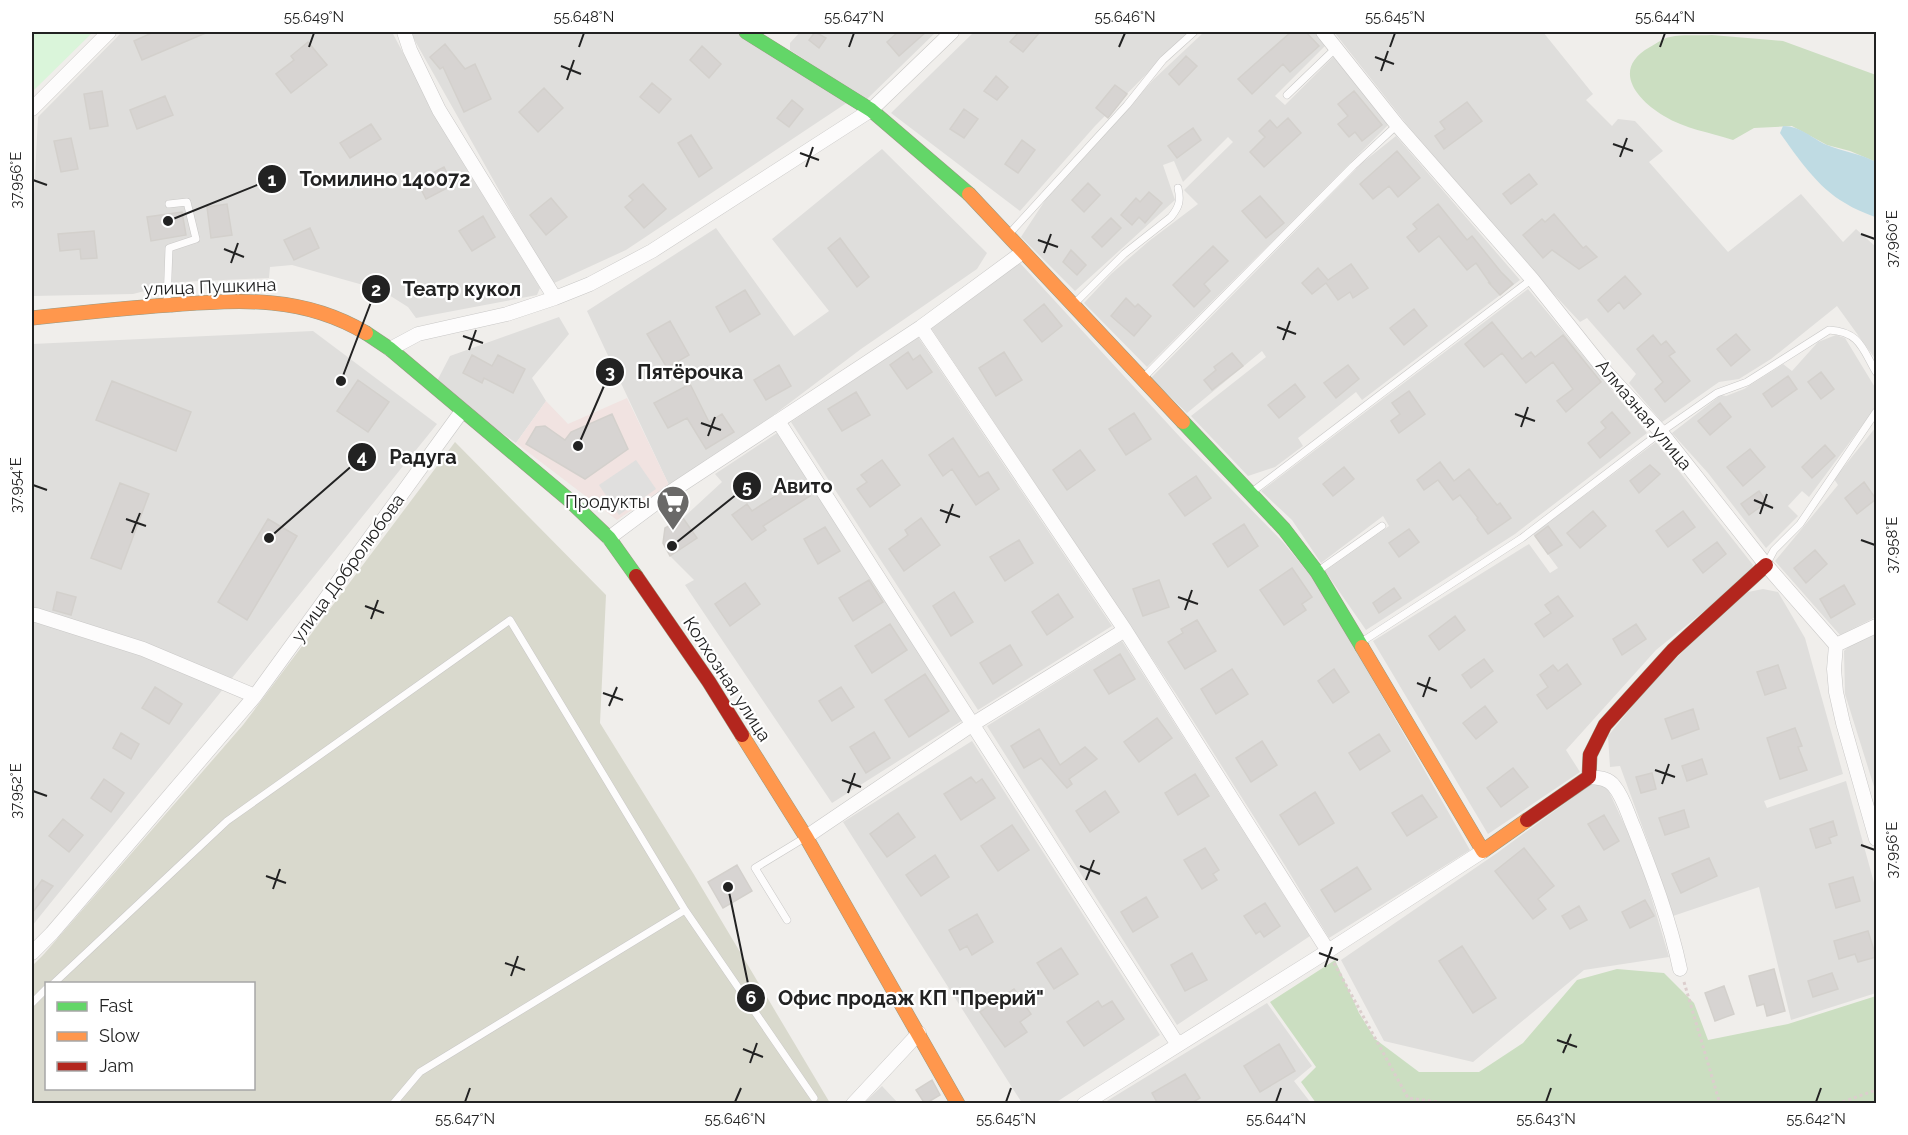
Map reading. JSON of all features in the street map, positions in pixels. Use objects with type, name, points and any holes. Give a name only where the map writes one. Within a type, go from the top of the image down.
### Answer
[{"type":"street","points":[[32,109],[109,32]]},
{"type":"street","points":[[404,32],[410,50],[439,110],[555,297]]},
{"type":"street","points":[[746,32],[871,110],[974,198],[1284,529],[1317,572],[1483,851]]},
{"type":"street","points":[[385,346],[418,334],[507,314],[555,297],[590,284],[651,251],[871,110],[952,32]]},
{"type":"street","name":"Алмазная улица","points":[[1323,32],[1398,125],[1532,279],[1606,372],[1661,432],[1767,565],[1836,645]]},
{"type":"street","points":[[609,538],[647,502],[672,491],[921,327],[1023,252]]},
{"type":"street","name":"улица Пушкина","points":[[32,318],[166,305],[281,302],[307,307],[335,317],[358,328],[385,346]]},
{"type":"street","points":[[921,327],[1125,630],[1328,951]]},
{"type":"street","name":"Колхозная улица","points":[[385,346],[568,499],[609,538],[709,682],[806,837],[958,1104]]},
{"type":"street","name":"улица Добролюбова","points":[[32,953],[52,933],[255,696],[462,411]]},
{"type":"street","points":[[778,421],[1178,1045]]},
{"type":"street","points":[[1590,777],[1590,755],[1605,725],[1673,650],[1767,565]]},
{"type":"street","points":[[32,615],[143,649],[255,696]]},
{"type":"street","points":[[1876,626],[1836,645],[1834,669],[1836,692],[1843,723],[1876,839]]},
{"type":"street","points":[[806,837],[973,724],[1125,630]]},
{"type":"street","points":[[1084,1104],[1483,851],[1590,777],[1605,779],[1614,785],[1622,798],[1644,852],[1674,938],[1680,969]]},
{"type":"street","points":[[854,1104],[919,1033]]},
{"type":"lane","points":[[1008,235],[1127,105],[1163,60],[1194,32]]},
{"type":"lane","points":[[1287,95],[1336,46]]},
{"type":"lane","points":[[1143,378],[1353,166],[1398,125]]},
{"type":"lane","points":[[1073,304],[1124,254],[1171,217],[1177,210],[1181,199],[1178,188]]},
{"type":"lane","points":[[166,305],[169,248],[196,239],[187,202],[169,204]]},
{"type":"lane","points":[[1251,493],[1532,279]]},
{"type":"lane","points":[[1360,643],[1522,538],[1661,432],[1717,393],[1747,382],[1828,330],[1850,334],[1859,343],[1876,372]]},
{"type":"lane","points":[[1767,565],[1774,550],[1800,524],[1876,412]]},
{"type":"lane","points":[[1317,572],[1382,526]]},
{"type":"lane","points":[[55,982],[227,821],[510,620],[685,910],[814,1098]]},
{"type":"lane","points":[[787,920],[755,868],[806,837]]},
{"type":"lane","points":[[393,1104],[420,1072],[685,910]]},
{"type":"lane","points":[[32,1003],[45,990]]},
{"type":"path","points":[[1328,951],[1407,1098],[1454,1104]]},
{"type":"path","points":[[1680,969],[1720,1104]]},
{"type":"path","points":[[1837,1104],[1876,1090]]},
{"type":"shaded area","points":[[122,32],[392,32],[448,138],[540,288],[537,295],[416,318],[408,307],[381,290],[292,265],[270,267],[269,278],[180,282],[133,294],[32,296],[32,234],[38,117]]},
{"type":"shaded area","points":[[410,32],[746,32],[848,102],[626,250],[552,284]]},
{"type":"shaded area","points":[[800,32],[936,32],[866,100],[790,50],[790,43]]},
{"type":"shaded area","points":[[974,32],[1188,32],[1095,126],[1020,211],[891,113]]},
{"type":"shaded area","points":[[1204,32],[1315,32],[1327,44],[1275,96],[1285,105],[1334,56],[1388,125],[1147,367],[1084,303],[1111,274],[1149,241],[1198,204],[1184,190],[1233,142],[1228,137],[1183,182],[1174,161],[1163,165],[1175,200],[1075,291],[1021,237],[1046,199],[1153,80]]},
{"type":"shaded area","points":[[1334,32],[1543,32],[1593,94],[1586,100],[1612,126],[1618,119],[1635,121],[1663,151],[1649,162],[1728,252],[1801,194],[1843,242],[1856,229],[1876,247],[1876,360],[1837,306],[1771,359],[1739,379],[1719,382],[1662,422],[1629,383],[1636,374],[1587,318],[1580,322],[1535,274],[1408,126]]},
{"type":"shaded area","points":[[1396,136],[1520,280],[1362,400],[1356,392],[1298,438],[1303,446],[1275,467],[1248,476],[1191,416],[1266,357],[1262,351],[1187,413],[1151,378],[1362,163]]},
{"type":"shaded area","points":[[882,149],[987,253],[977,269],[861,349],[747,435],[669,485],[587,311],[716,228],[794,336],[829,311],[772,239]]},
{"type":"shaded area","points":[[1020,263],[1180,437],[1283,542],[1319,586],[1470,850],[1329,938],[1176,694],[931,328]]},
{"type":"shaded area","points":[[1528,289],[1647,433],[1515,534],[1366,630],[1325,571],[1389,526],[1383,516],[1321,563],[1292,520],[1261,491]]},
{"type":"shaded area","points":[[559,317],[569,334],[532,378],[546,401],[516,443],[477,415],[437,381],[450,356]]},
{"type":"shaded area","points":[[313,331],[437,424],[32,926],[32,344]]},
{"type":"shaded area","points":[[1836,335],[1845,338],[1876,389],[1876,407],[1809,497],[1802,491],[1788,506],[1798,516],[1766,548],[1708,473],[1672,433],[1721,395],[1726,396],[1744,389],[1783,364],[1792,371],[1818,342]]},
{"type":"shaded area","points":[[918,337],[1112,626],[978,710],[791,422]]},
{"type":"shaded area","points":[[627,398],[669,485],[617,520],[516,443],[546,401],[568,424]]},
{"type":"shaded area","points":[[1876,427],[1876,617],[1840,635],[1775,561],[1838,485],[1834,479]]},
{"type":"shaded area","points":[[777,433],[963,720],[832,803],[685,585],[694,580],[670,556],[663,543],[665,528],[683,518],[722,482],[715,474]]},
{"type":"shaded area","points":[[455,442],[606,595],[600,723],[693,873],[830,1103],[32,1104],[32,966],[243,725]]},
{"type":"shaded area","points":[[1656,442],[1753,565],[1749,575],[1656,650],[1566,750],[1580,772],[1488,834],[1373,641],[1529,544],[1550,573],[1558,568],[1533,534]]},
{"type":"shaded area","points":[[636,460],[656,489],[619,515],[599,485]]},
{"type":"shaded area","points":[[1763,589],[1778,592],[1805,638],[1843,774],[1764,801],[1767,808],[1846,781],[1876,890],[1876,993],[1791,1020],[1759,887],[1673,916],[1620,766],[1610,767],[1608,736],[1648,687],[1717,617],[1748,592]]},
{"type":"shaded area","points":[[1876,634],[1876,793],[1845,694],[1844,651],[1852,643]]},
{"type":"shaded area","points":[[1122,641],[1310,936],[1177,1025],[987,726]]},
{"type":"shaded area","points":[[972,741],[1160,1035],[1055,1103],[1022,1103],[843,822]]},
{"type":"shaded area","points":[[1605,783],[1639,856],[1669,957],[1584,970],[1473,1062],[1384,1041],[1341,960],[1497,853],[1590,785]]},
{"type":"shaded area","points":[[1267,1003],[1312,1066],[1294,1081],[1311,1103],[1102,1104]]},
{"type":"shaded area","points":[[882,1086],[898,1103],[864,1103]]},
{"type":"green space","points":[[32,32],[93,32],[32,92]]},
{"type":"green space","points":[[1712,35],[1783,41],[1876,75],[1876,162],[1850,151],[1827,145],[1792,126],[1754,128],[1733,140],[1697,130],[1664,116],[1637,92],[1630,74],[1632,65],[1638,56],[1667,38]]},
{"type":"green space","points":[[1335,960],[1359,1013],[1375,1039],[1419,1072],[1479,1072],[1523,1043],[1577,980],[1617,969],[1664,973],[1694,1003],[1708,1040],[1788,1024],[1876,996],[1876,1103],[1316,1103],[1301,1082],[1316,1067],[1270,1002]]},
{"type":"water","points":[[1783,126],[1795,128],[1827,145],[1876,162],[1876,216],[1852,207],[1826,189],[1809,172],[1780,133]]},
{"type":"building","points":[[154,32],[208,32],[142,60],[134,41]]},
{"type":"building","points":[[815,32],[826,38],[819,48],[809,40]]},
{"type":"building","points":[[898,32],[926,32],[899,56],[887,42]]},
{"type":"building","points":[[1019,32],[1040,32],[1023,52],[1010,42]]},
{"type":"building","points":[[1291,32],[1306,32],[1319,46],[1290,72],[1283,64],[1252,94],[1238,79]]},
{"type":"building","points":[[308,42],[327,65],[291,93],[276,74],[294,60],[291,56]]},
{"type":"building","points":[[445,44],[465,69],[475,64],[491,99],[464,112],[443,67],[440,69],[430,57]]},
{"type":"building","points":[[702,46],[721,64],[709,78],[690,60]]},
{"type":"building","points":[[1186,56],[1197,66],[1179,85],[1169,74]]},
{"type":"building","points":[[996,76],[1008,87],[997,100],[984,91]]},
{"type":"building","points":[[652,83],[671,99],[659,113],[640,97]]},
{"type":"building","points":[[1115,85],[1127,94],[1108,118],[1096,108]]},
{"type":"building","points":[[544,88],[563,108],[538,132],[519,112]]},
{"type":"building","points":[[102,91],[108,126],[90,129],[84,94]]},
{"type":"building","points":[[1354,91],[1382,125],[1362,141],[1355,132],[1349,137],[1338,124],[1348,116],[1338,104]]},
{"type":"building","points":[[165,96],[173,115],[137,129],[130,110]]},
{"type":"building","points":[[792,100],[803,109],[789,127],[777,118]]},
{"type":"building","points":[[1467,102],[1482,121],[1444,149],[1435,136],[1445,129],[1440,122]]},
{"type":"building","points":[[964,109],[978,119],[964,138],[950,129]]},
{"type":"building","points":[[1288,118],[1301,133],[1264,167],[1250,152],[1265,137],[1259,131],[1270,120],[1277,128]]},
{"type":"building","points":[[371,124],[381,139],[350,158],[340,143]]},
{"type":"building","points":[[1193,128],[1201,140],[1177,158],[1168,146]]},
{"type":"building","points":[[691,135],[712,168],[699,177],[678,143]]},
{"type":"building","points":[[71,138],[78,169],[61,172],[54,141]]},
{"type":"building","points":[[1022,140],[1035,150],[1018,173],[1005,164]]},
{"type":"building","points":[[1397,151],[1420,178],[1398,197],[1389,186],[1373,199],[1360,184]]},
{"type":"building","points":[[444,167],[453,185],[426,199],[417,181]]},
{"type":"building","points":[[1529,174],[1537,184],[1511,204],[1503,194]]},
{"type":"building","points":[[1088,183],[1100,195],[1084,212],[1072,200]]},
{"type":"building","points":[[643,184],[666,209],[644,228],[625,207],[633,200],[629,196]]},
{"type":"building","points":[[1149,192],[1162,203],[1145,223],[1139,217],[1132,225],[1121,215],[1136,198],[1140,202]]},
{"type":"building","points":[[1260,196],[1284,223],[1266,238],[1242,211]]},
{"type":"building","points":[[551,198],[567,217],[546,235],[530,215]]},
{"type":"building","points":[[227,204],[232,235],[211,238],[207,207]]},
{"type":"building","points":[[1438,204],[1467,240],[1472,236],[1513,284],[1500,295],[1476,263],[1467,270],[1439,236],[1419,252],[1407,237],[1417,229],[1413,224]]},
{"type":"building","points":[[182,212],[186,235],[151,241],[147,217]]},
{"type":"building","points":[[1554,214],[1583,248],[1586,246],[1597,257],[1579,269],[1552,250],[1543,258],[1523,235],[1542,219],[1545,222]]},
{"type":"building","points":[[483,216],[495,237],[472,251],[459,231]]},
{"type":"building","points":[[1111,218],[1121,228],[1102,247],[1092,237]]},
{"type":"building","points":[[310,228],[319,248],[294,260],[284,240]]},
{"type":"building","points":[[94,231],[97,258],[81,259],[80,249],[60,251],[58,234]]},
{"type":"building","points":[[840,238],[869,277],[857,287],[828,248]]},
{"type":"building","points":[[1213,246],[1228,261],[1204,284],[1210,291],[1194,307],[1173,285]]},
{"type":"building","points":[[1071,250],[1086,265],[1077,275],[1063,262]]},
{"type":"building","points":[[1351,264],[1368,288],[1353,298],[1350,292],[1338,300],[1326,283],[1312,294],[1302,283],[1318,268],[1328,280]]},
{"type":"building","points":[[1625,276],[1641,294],[1624,309],[1619,302],[1608,312],[1598,300]]},
{"type":"building","points":[[745,290],[760,314],[730,332],[716,307]]},
{"type":"building","points":[[1126,298],[1135,307],[1138,304],[1151,316],[1134,336],[1111,316]]},
{"type":"building","points":[[1044,304],[1062,326],[1042,342],[1024,320]]},
{"type":"building","points":[[1414,309],[1427,326],[1404,345],[1390,328]]},
{"type":"building","points":[[670,321],[689,355],[667,368],[647,334]]},
{"type":"building","points":[[1492,322],[1522,359],[1531,352],[1535,357],[1563,335],[1601,382],[1566,412],[1557,401],[1573,389],[1553,362],[1526,383],[1502,353],[1484,367],[1465,344]]},
{"type":"building","points":[[1736,334],[1750,350],[1731,366],[1717,349]]},
{"type":"building","points":[[1653,335],[1661,345],[1666,341],[1675,352],[1669,356],[1690,381],[1665,402],[1655,389],[1663,382],[1637,349]]},
{"type":"building","points":[[908,352],[913,360],[920,355],[932,372],[907,389],[890,365]]},
{"type":"building","points":[[1004,352],[1022,380],[996,396],[979,368]]},
{"type":"building","points":[[1232,353],[1243,366],[1212,390],[1204,380],[1216,370],[1214,367]]},
{"type":"building","points":[[472,355],[492,366],[498,355],[525,369],[513,393],[484,378],[482,383],[463,373]]},
{"type":"building","points":[[779,365],[791,386],[766,400],[754,380]]},
{"type":"building","points":[[1348,365],[1359,379],[1336,398],[1324,383]]},
{"type":"building","points":[[1821,372],[1834,389],[1821,399],[1808,382]]},
{"type":"building","points":[[1788,376],[1797,389],[1772,407],[1763,394]]},
{"type":"building","points":[[358,380],[389,402],[368,432],[337,411]]},
{"type":"building","points":[[112,381],[191,412],[176,451],[96,420]]},
{"type":"building","points":[[690,384],[709,422],[722,414],[734,432],[706,449],[687,418],[668,428],[654,403]]},
{"type":"building","points":[[1295,384],[1305,397],[1279,418],[1268,405]]},
{"type":"building","points":[[1409,391],[1425,414],[1399,433],[1391,421],[1400,414],[1392,403]]},
{"type":"building","points":[[856,392],[870,415],[842,431],[828,409]]},
{"type":"building","points":[[1720,403],[1731,417],[1710,435],[1698,421]]},
{"type":"building","points":[[1612,412],[1630,433],[1600,458],[1588,443],[1606,428],[1601,422]]},
{"type":"building","points":[[1134,413],[1151,439],[1126,455],[1109,429]]},
{"type":"building","points":[[612,414],[628,449],[585,479],[526,444],[536,427],[545,426],[565,440],[571,432]]},
{"type":"building","points":[[953,438],[979,477],[988,472],[999,489],[976,505],[952,469],[943,476],[929,455]]},
{"type":"building","points":[[1825,445],[1835,456],[1812,478],[1802,467]]},
{"type":"building","points":[[1750,449],[1765,467],[1743,486],[1727,467]]},
{"type":"building","points":[[1080,450],[1095,470],[1067,490],[1053,470]]},
{"type":"building","points":[[882,460],[900,485],[870,507],[857,489],[867,482],[861,475]]},
{"type":"building","points":[[1440,462],[1454,481],[1469,469],[1497,505],[1500,503],[1511,518],[1488,534],[1460,495],[1453,500],[1438,480],[1424,490],[1417,480]]},
{"type":"building","points":[[1650,465],[1660,474],[1639,493],[1630,481]]},
{"type":"building","points":[[1344,467],[1354,479],[1333,496],[1323,484]]},
{"type":"building","points":[[1196,476],[1211,498],[1185,516],[1169,494]]},
{"type":"building","points":[[800,480],[810,496],[763,526],[766,530],[752,540],[732,515],[747,504],[752,511]]},
{"type":"building","points":[[1864,482],[1876,499],[1857,514],[1845,498]]},
{"type":"building","points":[[120,483],[149,494],[121,569],[91,558]]},
{"type":"building","points":[[1759,491],[1767,502],[1749,515],[1741,504]]},
{"type":"building","points":[[1593,511],[1606,526],[1580,548],[1567,533]]},
{"type":"building","points":[[1683,511],[1695,527],[1668,547],[1656,531]]},
{"type":"building","points":[[683,518],[697,538],[670,556],[663,543],[665,528]]},
{"type":"building","points":[[921,518],[940,545],[904,571],[889,549],[908,535],[905,530]]},
{"type":"building","points":[[268,519],[297,536],[247,620],[218,602]]},
{"type":"building","points":[[1244,524],[1258,546],[1228,567],[1213,544]]},
{"type":"building","points":[[1548,526],[1562,545],[1548,554],[1535,536]]},
{"type":"building","points":[[825,527],[840,551],[818,564],[804,539]]},
{"type":"building","points":[[1409,529],[1419,542],[1399,557],[1389,543]]},
{"type":"building","points":[[1019,540],[1033,563],[1005,581],[990,557]]},
{"type":"building","points":[[1717,542],[1726,554],[1703,573],[1693,560]]},
{"type":"building","points":[[1815,550],[1827,564],[1806,583],[1794,568]]},
{"type":"building","points":[[1292,568],[1312,597],[1302,604],[1306,610],[1284,625],[1260,590]]},
{"type":"building","points":[[869,580],[883,602],[853,621],[839,598]]},
{"type":"building","points":[[1159,580],[1169,607],[1143,616],[1133,589]]},
{"type":"building","points":[[745,583],[760,604],[730,626],[715,604]]},
{"type":"building","points":[[1844,585],[1855,604],[1831,618],[1820,599]]},
{"type":"building","points":[[1394,588],[1401,598],[1379,613],[1373,603]]},
{"type":"building","points":[[57,592],[76,597],[71,615],[53,610]]},
{"type":"building","points":[[954,592],[973,622],[951,636],[933,606]]},
{"type":"building","points":[[1058,594],[1073,617],[1047,635],[1032,612]]},
{"type":"building","points":[[1558,596],[1573,616],[1544,637],[1535,624],[1551,613],[1545,605]]},
{"type":"building","points":[[1455,616],[1465,630],[1439,650],[1429,636]]},
{"type":"building","points":[[1197,620],[1216,651],[1185,669],[1168,642],[1183,633],[1181,629]]},
{"type":"building","points":[[890,624],[907,650],[872,673],[855,646]]},
{"type":"building","points":[[1636,624],[1646,639],[1622,655],[1613,639]]},
{"type":"building","points":[[1010,645],[1022,665],[993,684],[980,663]]},
{"type":"building","points":[[1120,654],[1135,679],[1109,694],[1094,670]]},
{"type":"building","points":[[1484,659],[1493,671],[1471,688],[1462,675]]},
{"type":"building","points":[[1567,664],[1581,684],[1547,709],[1537,695],[1548,687],[1540,675],[1553,665],[1558,671]]},
{"type":"building","points":[[1778,665],[1786,688],[1765,695],[1757,672]]},
{"type":"building","points":[[1232,669],[1248,694],[1216,714],[1201,689]]},
{"type":"building","points":[[1334,669],[1349,692],[1333,703],[1318,681]]},
{"type":"building","points":[[925,674],[949,711],[909,737],[885,700]]},
{"type":"building","points":[[155,687],[182,704],[169,724],[142,708]]},
{"type":"building","points":[[841,687],[854,707],[832,721],[819,701]]},
{"type":"building","points":[[1485,706],[1497,722],[1476,739],[1463,723]]},
{"type":"building","points":[[1693,709],[1699,729],[1672,739],[1665,719]]},
{"type":"building","points":[[1157,718],[1172,738],[1139,762],[1124,742]]},
{"type":"building","points":[[1795,728],[1802,746],[1798,747],[1807,770],[1780,779],[1767,738]]},
{"type":"building","points":[[1039,729],[1060,765],[1085,747],[1097,759],[1069,779],[1072,784],[1067,788],[1041,758],[1024,768],[1011,746]]},
{"type":"building","points":[[874,732],[890,758],[866,773],[850,747]]},
{"type":"building","points":[[121,733],[139,744],[131,759],[113,748]]},
{"type":"building","points":[[1379,734],[1390,751],[1360,770],[1349,753]]},
{"type":"building","points":[[1262,741],[1277,765],[1251,782],[1236,758]]},
{"type":"building","points":[[1702,759],[1707,774],[1687,781],[1682,766]]},
{"type":"building","points":[[1513,768],[1528,787],[1501,807],[1487,788]]},
{"type":"building","points":[[1652,773],[1656,789],[1641,793],[1636,777]]},
{"type":"building","points":[[1195,774],[1209,796],[1178,815],[1165,793]]},
{"type":"building","points":[[971,777],[976,783],[982,779],[995,798],[961,820],[944,794]]},
{"type":"building","points":[[104,779],[124,793],[111,812],[91,798]]},
{"type":"building","points":[[1105,791],[1119,812],[1090,832],[1076,811]]},
{"type":"building","points":[[1315,792],[1334,823],[1299,845],[1280,815]]},
{"type":"building","points":[[1422,795],[1437,817],[1407,836],[1392,813]]},
{"type":"building","points":[[1684,810],[1689,827],[1665,835],[1659,818]]},
{"type":"building","points":[[898,813],[915,837],[887,857],[870,834]]},
{"type":"building","points":[[1604,815],[1619,841],[1604,850],[1588,824]]},
{"type":"building","points":[[63,819],[83,835],[69,852],[49,836]]},
{"type":"building","points":[[1833,821],[1837,835],[1829,838],[1831,843],[1816,848],[1810,829]]},
{"type":"building","points":[[1012,825],[1029,850],[998,871],[981,846]]},
{"type":"building","points":[[1205,848],[1219,870],[1213,874],[1217,880],[1202,889],[1184,860]]},
{"type":"building","points":[[1524,848],[1554,886],[1538,899],[1546,909],[1533,919],[1495,871]]},
{"type":"building","points":[[935,855],[949,877],[921,896],[906,875]]},
{"type":"building","points":[[1709,858],[1717,876],[1681,893],[1672,874]]},
{"type":"building","points":[[737,865],[752,891],[723,908],[708,882]]},
{"type":"building","points":[[1357,867],[1371,889],[1335,912],[1321,890]]},
{"type":"building","points":[[1853,877],[1860,901],[1836,908],[1829,884]]},
{"type":"building","points":[[42,880],[53,886],[32,913],[32,894]]},
{"type":"building","points":[[1146,897],[1158,917],[1133,932],[1121,912]]},
{"type":"building","points":[[1645,900],[1654,916],[1630,928],[1622,912]]},
{"type":"building","points":[[1265,903],[1280,926],[1264,937],[1260,931],[1256,934],[1244,916]]},
{"type":"building","points":[[1579,906],[1587,920],[1570,929],[1562,916]]},
{"type":"building","points":[[977,914],[993,942],[972,955],[967,946],[960,950],[949,930]]},
{"type":"building","points":[[1868,931],[1876,957],[1858,962],[1855,954],[1839,959],[1834,941]]},
{"type":"building","points":[[1462,946],[1496,998],[1473,1013],[1439,961]]},
{"type":"building","points":[[1061,948],[1078,974],[1054,989],[1037,963]]},
{"type":"building","points":[[1192,953],[1207,980],[1185,991],[1171,965]]},
{"type":"building","points":[[1774,969],[1785,1011],[1767,1016],[1764,1004],[1757,1006],[1749,976]]},
{"type":"building","points":[[1832,973],[1838,989],[1813,997],[1808,981]]},
{"type":"building","points":[[1724,986],[1734,1014],[1715,1021],[1705,993]]},
{"type":"building","points":[[1014,989],[1031,1014],[1020,1022],[1027,1032],[1005,1047],[980,1012]]},
{"type":"building","points":[[1098,1001],[1102,1007],[1112,1001],[1124,1019],[1084,1046],[1067,1022]]},
{"type":"building","points":[[1279,1044],[1295,1071],[1260,1092],[1244,1066]]},
{"type":"building","points":[[1185,1074],[1200,1098],[1190,1104],[1158,1104],[1152,1093]]},
{"type":"building","points":[[932,1080],[940,1095],[925,1104],[916,1090]]},
{"type":"traffic: fast","points":[[746,32],[871,110],[969,194]]},
{"type":"traffic: fast","points":[[366,333],[390,349],[568,499],[609,538],[636,576]]},
{"type":"traffic: fast","points":[[1183,422],[1284,529],[1317,572],[1362,647]]},
{"type":"traffic: slow","points":[[969,194],[1183,422]]},
{"type":"traffic: slow","points":[[32,318],[153,306],[222,302],[271,303],[318,312],[366,333]]},
{"type":"traffic: slow","points":[[1362,647],[1483,851],[1527,820]]},
{"type":"traffic: slow","points":[[742,735],[806,837],[958,1104]]},
{"type":"traffic: jam","points":[[1527,820],[1589,777],[1590,755],[1605,725],[1673,650],[1766,565]]},
{"type":"traffic: jam","points":[[636,576],[709,682],[742,735]]},
{"type":"place","name":"Томилино 140072","points":[[168,221]]},
{"type":"place","name":"Театр кукол","points":[[341,381]]},
{"type":"place","name":"Пятёрочка","points":[[578,446]]},
{"type":"place","name":"Продукты","points":[[673,531]]},
{"type":"place","name":"Радуга","points":[[269,538]]},
{"type":"place","name":"Авито","points":[[672,546]]},
{"type":"place","name":"Офис продаж КП \"Прерий\"","points":[[728,887]]}]
